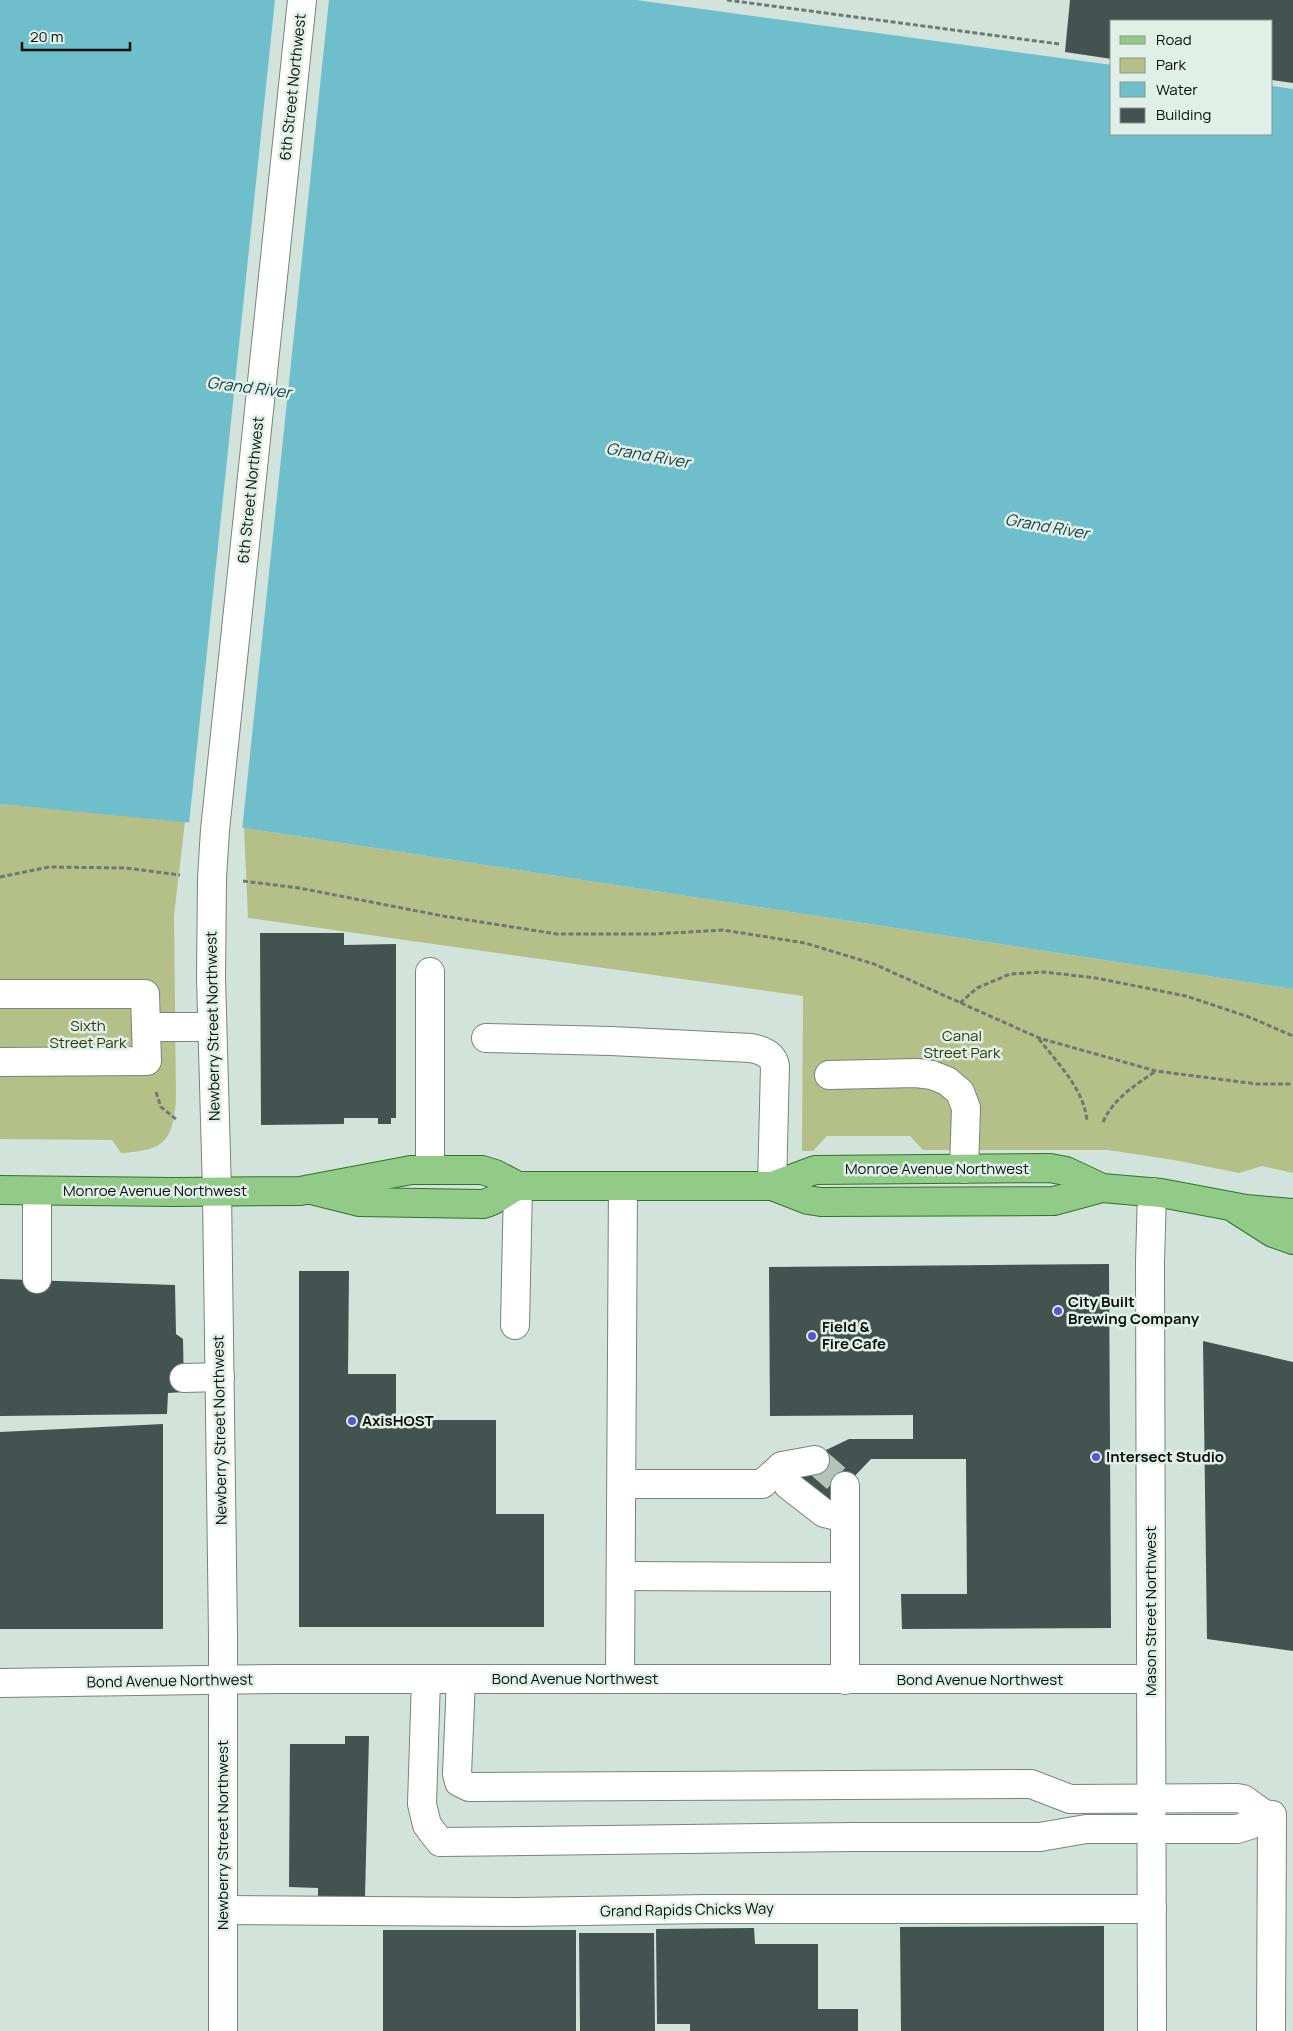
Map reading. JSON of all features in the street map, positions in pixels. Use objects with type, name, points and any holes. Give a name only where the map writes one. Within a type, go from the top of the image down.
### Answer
[{"type":"main road","name":"Monroe Avenue Northwest","points":[[311,1190],[367,1203],[483,1204],[496,1200],[508,1190],[518,1186],[772,1186],[815,1170],[1059,1169],[1102,1188],[1152,1192],[1231,1207],[1293,1213]]},
{"type":"main road","name":"Monroe Avenue Northwest","points":[[0,1190],[311,1190],[411,1170],[482,1170],[495,1174],[518,1186]]},
{"type":"main road","name":"Monroe Avenue Northwest","points":[[772,1186],[808,1200],[821,1202],[1054,1201],[1102,1188]]},
{"type":"main road","name":"Monroe Avenue Northwest","points":[[1231,1207],[1274,1233],[1293,1240]]},
{"type":"street","name":"6th Street Northwest","points":[[215,830],[302,0]]},
{"type":"street","name":"Newberry Street Northwest","points":[[215,830],[212,878],[212,1027],[220,1377],[223,1680],[223,2031]]},
{"type":"street","points":[[430,972],[430,1170]]},
{"type":"street","points":[[0,994],[145,994],[147,1061],[0,1062]]},
{"type":"street","points":[[146,1027],[212,1027]]},
{"type":"street","points":[[486,1038],[751,1048],[764,1052],[774,1060],[775,1066],[772,1186]]},
{"type":"street","points":[[829,1075],[916,1073],[932,1075],[946,1081],[960,1092],[966,1108],[964,1169]]},
{"type":"street","points":[[515,1325],[518,1186]]},
{"type":"street","points":[[620,1679],[623,1186]]},
{"type":"street","points":[[37,1190],[38,1279]]},
{"type":"street","name":"Mason Street Northwest","points":[[1152,1192],[1150,1262],[1152,2031]]},
{"type":"street","points":[[184,1378],[220,1377]]},
{"type":"street","points":[[622,1484],[762,1484],[782,1466],[815,1460]]},
{"type":"street","points":[[782,1466],[788,1485],[824,1513],[845,1518]]},
{"type":"street","points":[[845,1486],[845,1680]]},
{"type":"street","points":[[621,1576],[845,1577]]},
{"type":"street","points":[[426,1679],[422,1804],[427,1825],[440,1842],[855,1837],[1040,1837],[1086,1829],[1238,1829],[1276,1815]]},
{"type":"street","name":"Bond Avenue Northwest","points":[[0,1683],[426,1679],[1151,1679]]},
{"type":"street","points":[[461,1679],[457,1774],[459,1782],[464,1786],[1031,1784],[1070,1799],[1237,1798],[1276,1815]]},
{"type":"street","points":[[1272,2030],[1276,1815]]},
{"type":"street","name":"Grand Rapids Chicks Way","points":[[223,1910],[518,1912],[716,1909],[1152,1909]]},
{"type":"path","points":[[727,0],[1059,44]]},
{"type":"path","points":[[0,876],[49,867],[126,868],[184,875]]},
{"type":"path","points":[[238,880],[299,888],[443,916],[557,934],[654,934],[723,930],[805,943],[874,964],[1039,1038],[1156,1071],[1257,1084],[1293,1084]]},
{"type":"path","points":[[960,1003],[977,988],[1010,974],[1044,972],[1096,978],[1186,996],[1249,1017],[1293,1036]]},
{"type":"path","points":[[1039,1038],[1074,1086],[1086,1107],[1087,1121]]},
{"type":"path","points":[[1103,1122],[1108,1110],[1121,1095],[1156,1071]]},
{"type":"green space","name":"Sixth Street Park","points":[[0,804],[185,821],[174,916],[176,1100],[172,1126],[168,1135],[163,1142],[147,1150],[121,1153],[112,1140],[0,1139]]},
{"type":"green space","name":"Canal Street Park","points":[[244,828],[1293,989],[1293,1173],[1262,1166],[1239,1173],[1174,1160],[1108,1150],[923,1150],[910,1136],[827,1136],[813,1151],[802,1151],[803,996],[248,918]]},
{"type":"water","name":"Grand River","points":[[0,0],[636,0],[1110,65],[1110,135],[1273,135],[1273,86],[1293,89],[1293,989],[244,828],[0,804]]},
{"type":"pier","points":[[275,0],[329,0],[242,831],[189,824]]},
{"type":"building","points":[[1070,0],[1293,0],[1293,83],[1273,80],[1273,20],[1110,20],[1110,59],[1065,52]]},
{"type":"building","points":[[260,933],[344,933],[344,945],[396,944],[396,1118],[391,1118],[391,1124],[378,1124],[378,1118],[344,1118],[344,1124],[261,1125]]},
{"type":"building","points":[[1109,1264],[1111,1628],[902,1629],[901,1594],[967,1594],[966,1459],[871,1459],[828,1504],[800,1476],[824,1451],[849,1439],[913,1439],[913,1415],[770,1416],[769,1267]]},
{"type":"building","points":[[299,1271],[349,1271],[348,1374],[396,1374],[396,1420],[496,1420],[496,1514],[544,1514],[544,1627],[299,1627]]},
{"type":"building","points":[[0,1279],[175,1285],[176,1334],[183,1339],[184,1392],[168,1393],[167,1414],[0,1416]]},
{"type":"building","points":[[1203,1341],[1293,1362],[1293,1651],[1207,1639]]},
{"type":"building","points":[[163,1424],[163,1629],[0,1629],[0,1432]]},
{"type":"building","points":[[345,1736],[369,1736],[365,1897],[318,1897],[318,1888],[289,1887],[290,1744],[345,1744]]},
{"type":"building","points":[[1104,1926],[1104,2031],[901,2031],[900,1927]]},
{"type":"building","points":[[754,1928],[755,1944],[818,1944],[818,2009],[858,2009],[858,2031],[690,2031],[690,2024],[657,2024],[656,1929]]},
{"type":"building","points":[[383,1930],[576,1930],[576,2031],[383,2031]]},
{"type":"building","points":[[579,1933],[654,1933],[655,2031],[580,2031]]},
{"type":"tunnel","points":[[815,1460],[845,1486]]},
{"type":"place","name":"City Built Brewing Company","points":[[1058,1311]]},
{"type":"place","name":"Field & Fire Cafe","points":[[812,1336]]},
{"type":"place","name":"AxisHOST","points":[[352,1421]]},
{"type":"place","name":"Intersect Studio","points":[[1096,1457]]}]
